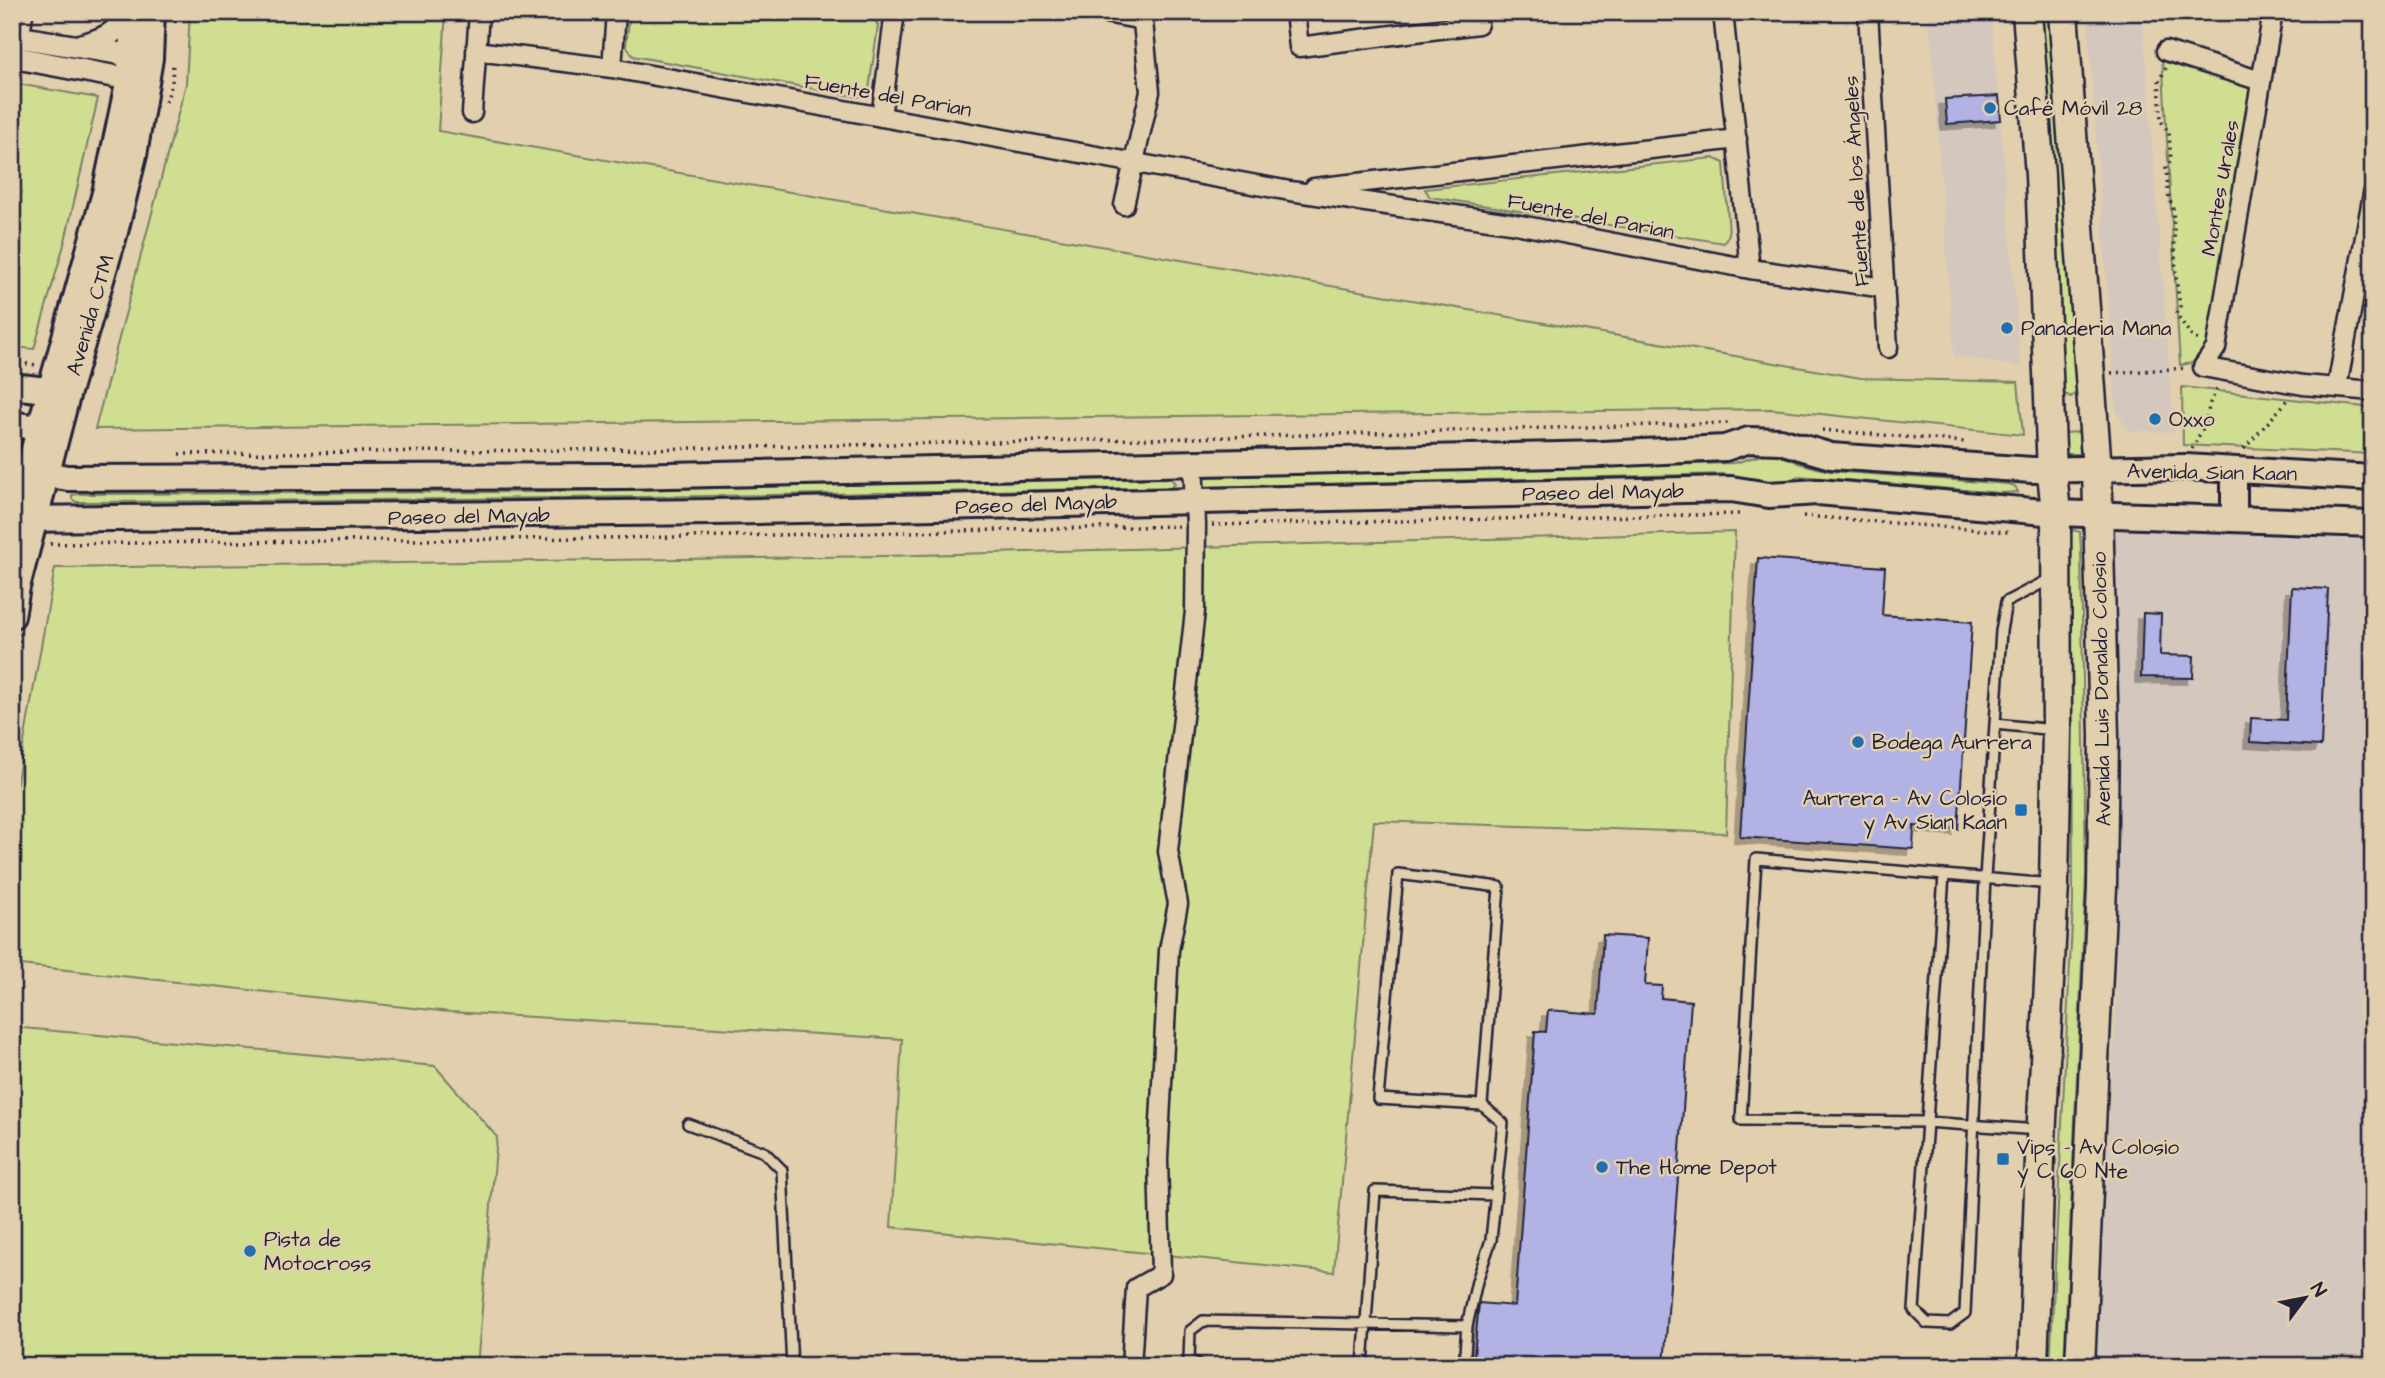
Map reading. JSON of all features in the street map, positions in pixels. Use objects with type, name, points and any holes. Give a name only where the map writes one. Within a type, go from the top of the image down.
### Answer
[{"type":"main road","name":"Avenida CTM","points":[[12,615],[21,522],[58,391],[118,219],[134,155],[139,69],[134,12]]},
{"type":"main road","name":"Avenida CTM","points":[[139,69],[152,12]]},
{"type":"main road","name":"Avenida Luis Donaldo Colosio","points":[[2027,12],[2040,175],[2056,513],[2057,730],[2054,884],[2041,1130],[2033,1366]]},
{"type":"main road","name":"Avenida Luis Donaldo Colosio","points":[[2063,12],[2097,470],[2105,736],[2102,887],[2080,1366]]},
{"type":"main road","points":[[12,386],[58,391]]},
{"type":"main road","points":[[12,424],[48,429]]},
{"type":"main road","name":"Paseo del Mayab","points":[[37,473],[68,478],[164,479],[624,476],[1602,454],[1726,448],[1749,440],[1780,441],[1831,456],[2052,472]]},
{"type":"main road","name":"Avenida Sian Kaan","points":[[2052,472],[2186,467],[2373,478]]},
{"type":"main road","points":[[2234,470],[2234,519]]},
{"type":"main road","name":"Paseo del Mayab","points":[[21,522],[699,513],[1195,499],[1731,489],[1769,495],[1818,492],[2056,513]]},
{"type":"main road","points":[[2056,513],[2373,524]]},
{"type":"street","points":[[17,48],[79,45],[105,39],[122,24],[129,12]]},
{"type":"street","points":[[472,113],[479,12]]},
{"type":"street","points":[[611,68],[616,12]]},
{"type":"street","points":[[881,117],[895,12]]},
{"type":"street","points":[[1100,12],[1142,16],[1150,92],[1124,205]]},
{"type":"street","points":[[1295,12],[1299,47],[1435,21],[1478,24]]},
{"type":"street","points":[[1723,12],[1750,269]]},
{"type":"street","name":"Fuente de los Ángeles","points":[[1868,12],[1888,348]]},
{"type":"street","name":"Montes Urales","points":[[2203,367],[2216,348],[2273,12]]},
{"type":"street","points":[[79,45],[139,69]]},
{"type":"street","points":[[17,48],[139,69]]},
{"type":"street","name":"Fuente del Parian","points":[[476,51],[611,68],[1133,164],[1290,191],[1510,223],[1750,269],[1885,288]]},
{"type":"street","points":[[2170,52],[2261,81]]},
{"type":"street","name":"Fuente del Parian","points":[[1290,191],[1737,139]]},
{"type":"street","points":[[2337,387],[2373,194]]},
{"type":"street","points":[[2203,367],[2303,385],[2373,391]]},
{"type":"street","points":[[1131,1366],[1136,1287],[1161,1274],[1158,1158],[1169,950],[1178,904],[1168,851],[1195,611],[1196,525],[1193,463]]},
{"type":"lane","points":[[17,48],[28,12]]},
{"type":"lane","points":[[1944,875],[1914,1310],[1927,1323],[1950,1324],[1965,1313],[1985,878],[2001,631],[2006,602],[2055,577]]},
{"type":"lane","points":[[1995,724],[2057,730]]},
{"type":"lane","points":[[2041,1130],[1926,1122],[1741,1120],[1756,859],[2054,884]]},
{"type":"lane","points":[[1464,1366],[1467,1326],[1477,1281],[1491,1240],[1503,1123],[1482,1105],[1378,1099],[1398,874],[1499,887],[1482,1105]]},
{"type":"lane","points":[[688,1124],[764,1152],[782,1170],[792,1366]]},
{"type":"lane","points":[[1363,1366],[1375,1191],[1495,1195]]},
{"type":"lane","points":[[1202,1366],[1189,1360],[1190,1331],[1203,1321],[1467,1326]]},
{"type":"path","points":[[2170,52],[2159,80],[2161,121],[2169,133],[2171,161],[2166,167],[2169,200],[2173,206],[2180,306],[2176,313],[2178,320],[2187,327],[2192,337],[2216,348]]},
{"type":"path","points":[[2088,374],[2203,367]]},
{"type":"path","points":[[2186,467],[2193,443],[2205,424],[2210,403],[2227,372]]},
{"type":"path","points":[[2234,470],[2245,448],[2263,425],[2303,385]]},
{"type":"path","points":[[65,543],[833,535],[1749,514]]},
{"type":"path","points":[[1790,515],[2010,533]]},
{"type":"shaded area","points":[[1929,12],[1991,12],[2021,367],[1954,356]]},
{"type":"shaded area","points":[[2087,12],[2142,12],[2174,432],[2129,431],[2116,411]]},
{"type":"shaded area","points":[[2115,527],[2373,540],[2373,1366],[2095,1366],[2116,1004],[2118,749]]},
{"type":"green space","points":[[190,12],[446,12],[438,131],[1861,378],[2018,382],[2023,435],[1772,409],[95,429],[186,84]]},
{"type":"green space","points":[[630,12],[827,12],[872,15],[878,26],[869,89],[859,97],[633,56],[626,45]]},
{"type":"green space","points":[[2038,12],[2053,12],[2068,283],[2077,392],[2071,397],[2063,393]]},
{"type":"green space","points":[[2162,54],[2256,89],[2215,333],[2192,363],[2180,365]]},
{"type":"green space","points":[[12,83],[98,98],[65,241],[34,349],[12,347]]},
{"type":"green space","points":[[1713,158],[1724,163],[1729,234],[1724,243],[1430,197],[1425,189]]},
{"type":"green space","points":[[2182,387],[2373,408],[2373,454],[2183,445]]},
{"type":"green space","points":[[2079,432],[2080,454],[2065,454],[2064,433]]},
{"type":"green space","points":[[1768,453],[1786,455],[1798,463],[1829,471],[2008,484],[2015,486],[2018,492],[2000,493],[1799,476],[1770,483],[1724,474],[1204,487],[1200,481],[1203,477],[1735,463]]},
{"type":"green space","points":[[1170,478],[1175,483],[1171,487],[897,493],[76,502],[72,499],[72,495],[80,494],[531,492]]},
{"type":"green space","points":[[2073,530],[2080,532],[2081,550],[2086,874],[2064,1366],[2050,1366],[2073,903],[2069,536]]},
{"type":"green space","points":[[1735,532],[1726,833],[1374,821],[1334,1272],[891,1227],[902,1039],[450,1012],[12,964],[14,798],[55,568],[885,556]]},
{"type":"green space","name":"Pista de Motocross","points":[[12,1027],[435,1066],[497,1137],[477,1366],[12,1366]]},
{"type":"building","points":[[1999,96],[2001,120],[1947,124],[1945,99]]},
{"type":"building","points":[[1758,558],[1885,567],[1882,615],[1972,622],[1958,829],[1914,826],[1913,849],[1740,837]]},
{"type":"building","points":[[2292,587],[2328,589],[2321,746],[2250,742],[2251,718],[2286,720]]},
{"type":"building","points":[[2143,613],[2161,614],[2160,655],[2194,656],[2193,678],[2141,677]]},
{"type":"building","name":"The Home Depot","points":[[1603,935],[1648,938],[1645,985],[1662,986],[1661,998],[1691,1001],[1664,1366],[1473,1366],[1479,1303],[1515,1306],[1535,1031],[1546,1032],[1548,1010],[1598,1014]]},
{"type":"place","name":"Café Móvil 28","points":[[1990,108]]},
{"type":"place","name":"Panaderia Mana","points":[[2007,328]]},
{"type":"place","name":"Oxxo","points":[[2155,419]]},
{"type":"place","name":"Bodega Aurrera","points":[[1858,742]]},
{"type":"place","name":"Aurrera - Av Colosio y Av Sian Kaan","points":[[2021,810]]},
{"type":"place","name":"Vips - Av Colosio y C 60 Nte","points":[[2003,1159]]},
{"type":"place","name":"The Home Depot","points":[[1602,1167]]},
{"type":"place","name":"Pista de Motocross","points":[[250,1251]]}]
